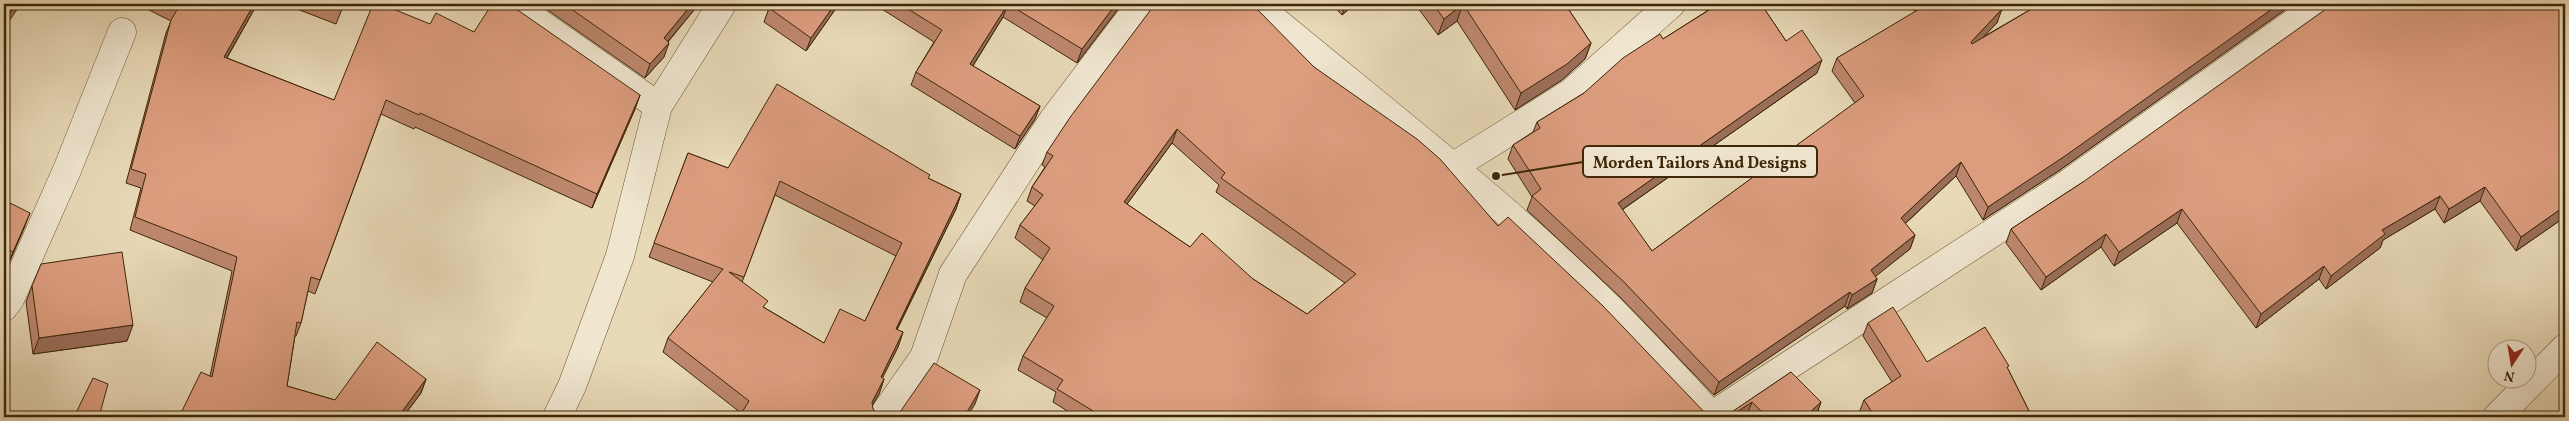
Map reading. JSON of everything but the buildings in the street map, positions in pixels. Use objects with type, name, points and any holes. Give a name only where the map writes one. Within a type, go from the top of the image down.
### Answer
[{"type":"street","points":[[512,4],[658,106]]},
{"type":"street","points":[[557,417],[572,386],[620,256],[658,106],[722,4]]},
{"type":"street","points":[[882,417],[924,358],[953,274],[1053,120],[1141,4]]},
{"type":"street","points":[[1255,4],[1360,92],[1454,166],[1609,305],[1712,416],[2069,183],[2320,4]]},
{"type":"street","points":[[1454,166],[1571,93],[1671,4]]},
{"type":"street","points":[[4,307],[10,299],[67,170],[122,32]]},
{"type":"street","points":[[2497,417],[2565,348]]},
{"type":"place","name":"Morden Tailors And Designs","points":[[1496,176]]}]
